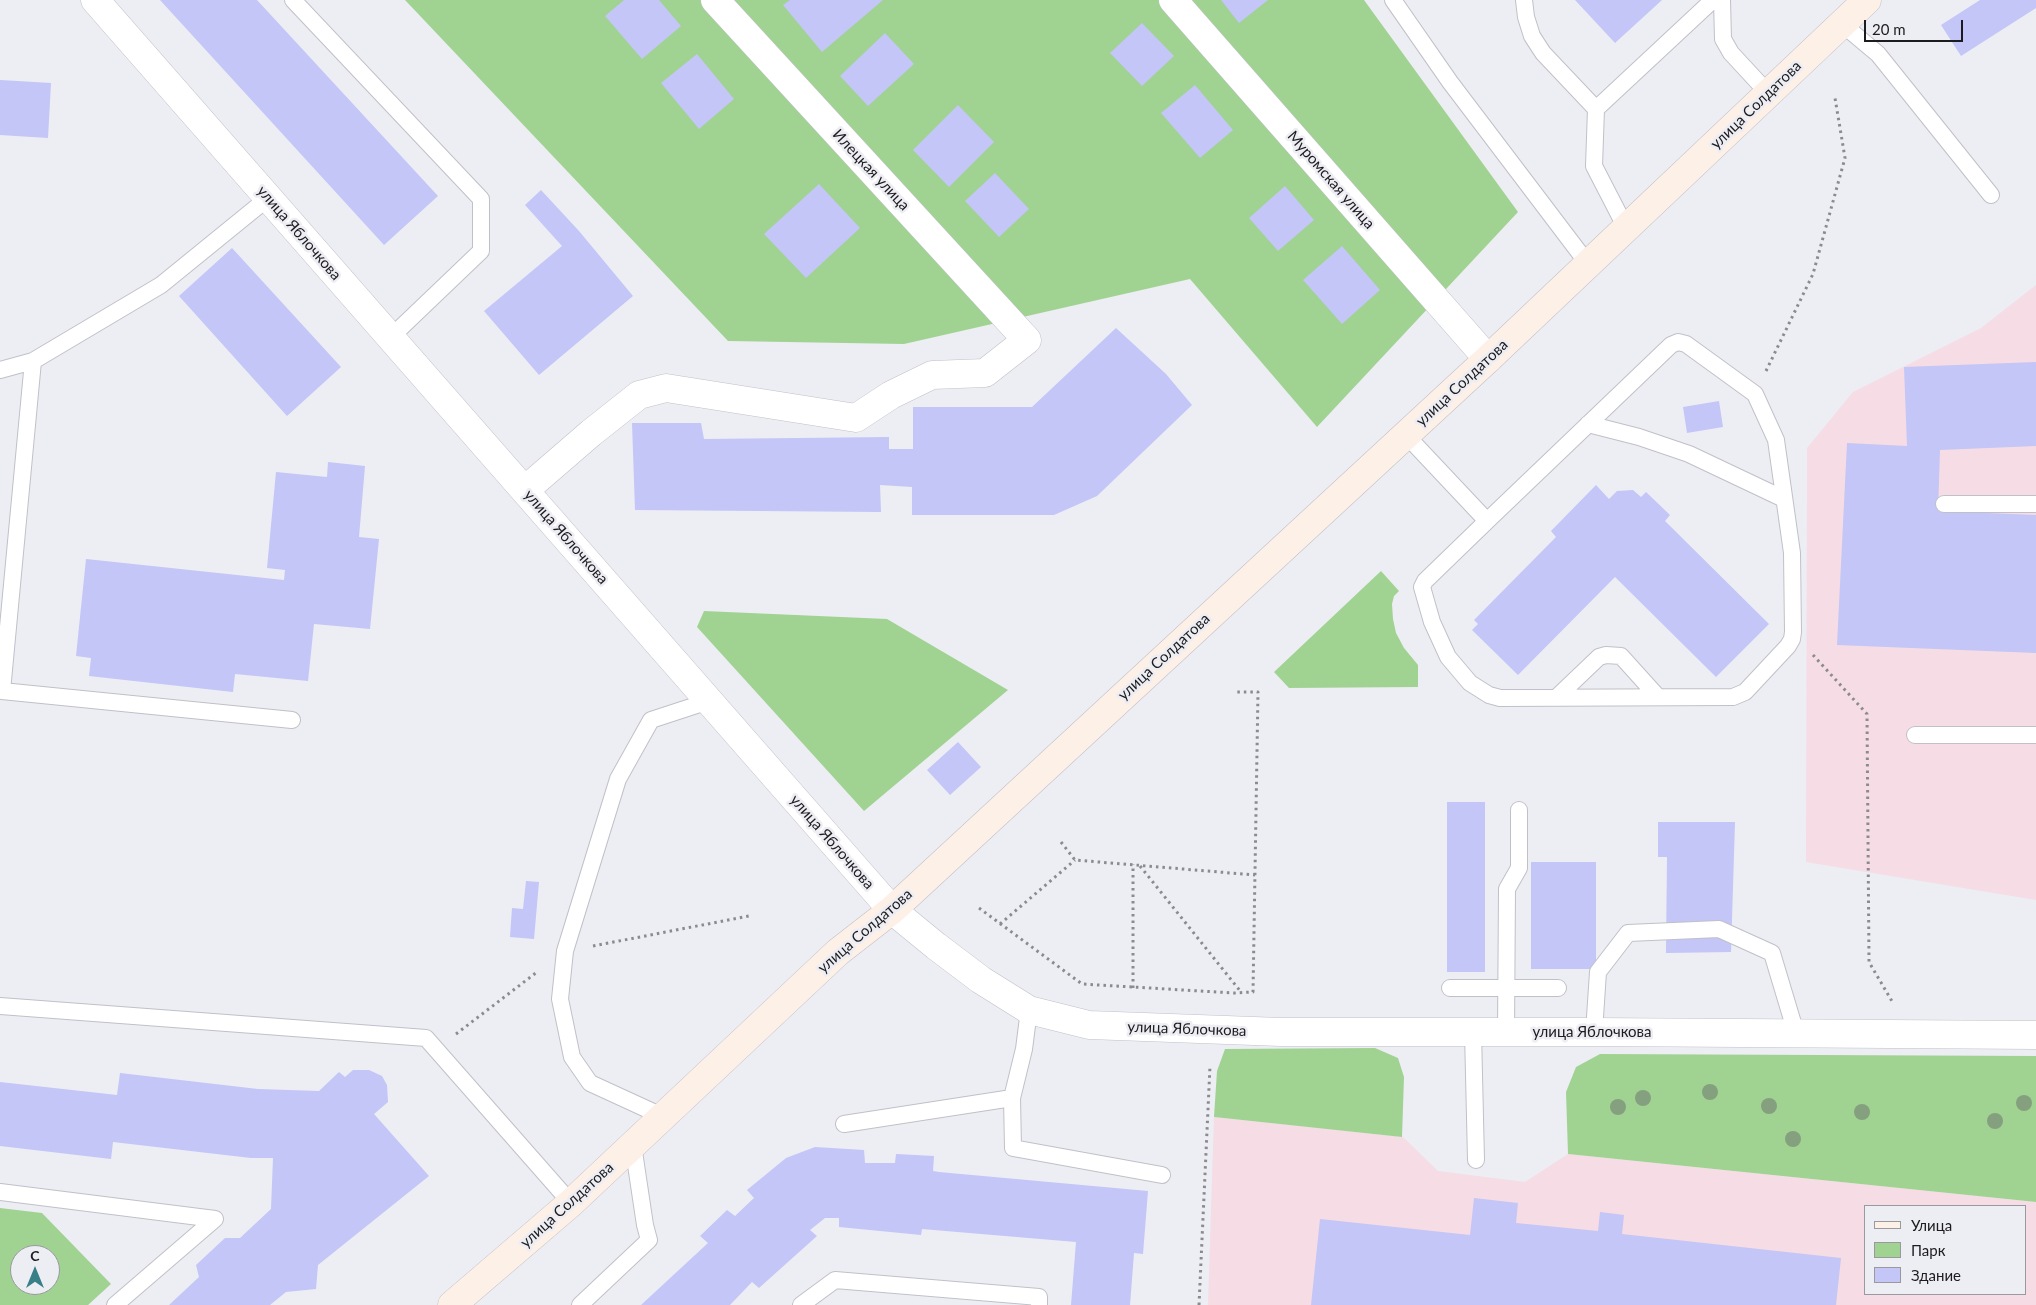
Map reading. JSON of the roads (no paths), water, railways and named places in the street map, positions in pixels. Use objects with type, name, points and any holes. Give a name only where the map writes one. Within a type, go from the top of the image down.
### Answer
[{"type":"main road","name":"улица Солдатова","points":[[452,1305],[571,1203],[664,1118],[838,952],[892,910],[1488,359],[1867,0]]},
{"type":"street","name":"улица Яблочкова","points":[[95,0],[892,910],[981,980],[1029,1010],[1089,1025],[1281,1032],[2036,1035]]},
{"type":"street","name":"Илецкая улица","points":[[525,490],[591,433],[639,395],[666,388],[856,418],[891,395],[932,376],[985,373],[1027,340],[714,0]]},
{"type":"street","name":"Муромская улица","points":[[1173,0],[1488,359]]},
{"type":"lane","points":[[294,0],[481,199],[481,251],[390,338]]},
{"type":"lane","points":[[1393,0],[1450,82],[1588,264]]},
{"type":"lane","points":[[1524,0],[1526,17],[1532,36],[1543,53],[1596,109]]},
{"type":"lane","points":[[1626,228],[1594,166],[1596,109],[1713,0]]},
{"type":"lane","points":[[1722,0],[1723,39],[1731,53],[1768,93]]},
{"type":"lane","points":[[1841,24],[1878,54],[1991,195]]},
{"type":"lane","points":[[0,370],[33,361],[161,285],[268,198]]},
{"type":"lane","points":[[1678,342],[1686,344],[1755,394],[1776,440],[1792,553],[1794,632],[1788,646],[1740,695],[1733,697],[1500,698],[1489,695],[1470,683],[1448,656],[1432,622],[1423,594],[1422,587],[1425,581],[1588,424],[1671,345],[1678,342]]},
{"type":"lane","points":[[33,361],[2,691],[292,720]]},
{"type":"lane","points":[[1588,424],[1638,436],[1689,454],[1784,499]]},
{"type":"lane","points":[[1406,435],[1488,521]]},
{"type":"lane","points":[[1944,504],[2036,504]]},
{"type":"lane","points":[[1556,698],[1599,657],[1606,655],[1621,656],[1658,697]]},
{"type":"lane","points":[[664,1118],[590,1083],[572,1057],[560,999],[565,951],[618,779],[651,720],[709,701]]},
{"type":"lane","points":[[1915,735],[2036,735]]},
{"type":"lane","points":[[1506,1032],[1507,889],[1519,868],[1519,810]]},
{"type":"lane","points":[[1594,1032],[1598,972],[1628,933],[1719,929],[1772,953],[1796,1033]]},
{"type":"lane","points":[[1450,988],[1558,988]]},
{"type":"lane","points":[[0,1006],[426,1038],[571,1203]]},
{"type":"lane","points":[[1029,1010],[1024,1049],[1012,1098],[1013,1148],[1162,1175]]},
{"type":"lane","points":[[1473,1032],[1476,1160]]},
{"type":"lane","points":[[844,1124],[1012,1098]]},
{"type":"lane","points":[[590,1302],[649,1240],[644,1225],[633,1145]]},
{"type":"lane","points":[[0,1192],[215,1219],[115,1305]]},
{"type":"lane","points":[[801,1305],[834,1280],[1039,1297],[1039,1305]]}]
